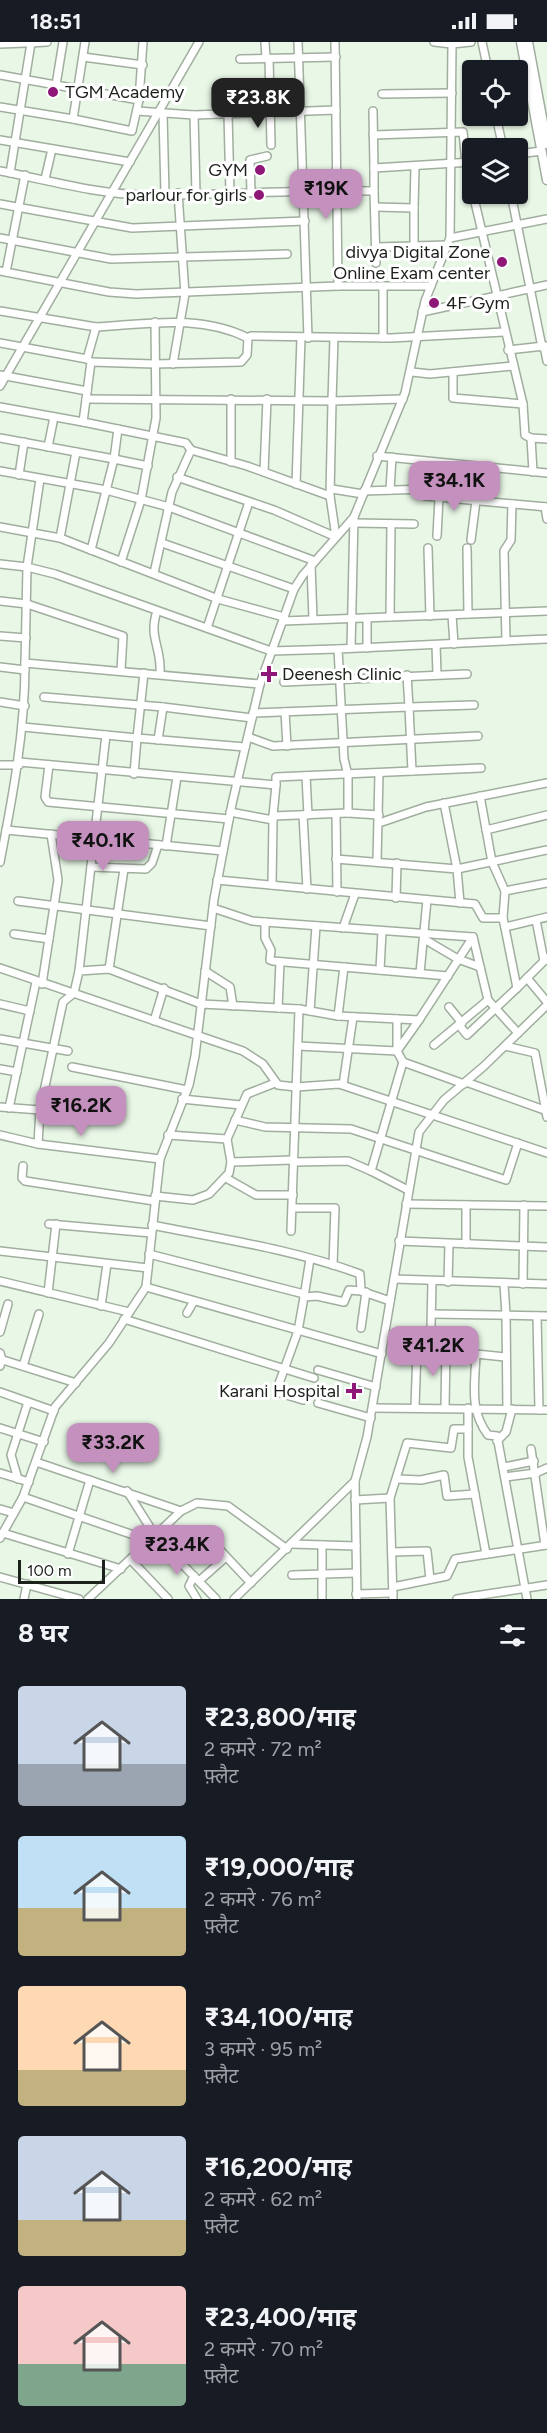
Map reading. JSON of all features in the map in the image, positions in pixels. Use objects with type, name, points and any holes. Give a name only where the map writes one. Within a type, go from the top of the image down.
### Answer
[{"type":"main road","points":[[521,42],[544,147]]},
{"type":"main road","points":[[528,42],[547,180]]},
{"type":"street","points":[[0,44],[47,42]]},
{"type":"street","points":[[56,85],[63,42]]},
{"type":"street","points":[[73,119],[85,42]]},
{"type":"street","points":[[0,107],[132,131],[139,99],[143,42]]},
{"type":"street","points":[[0,386],[3,375],[160,114],[199,42]]},
{"type":"street","points":[[265,42],[271,146]]},
{"type":"street","points":[[296,484],[299,399],[308,288],[298,42]]},
{"type":"street","points":[[335,42],[338,286]]},
{"type":"street","points":[[435,42],[452,44],[471,42]]},
{"type":"street","points":[[482,42],[486,60]]},
{"type":"street","points":[[10,173],[26,79],[27,43]]},
{"type":"street","points":[[351,648],[354,520],[377,456],[403,399],[412,372],[422,312],[449,242],[452,165],[452,44]]},
{"type":"street","points":[[83,57],[143,65]]},
{"type":"street","points":[[240,59],[336,57]]},
{"type":"street","points":[[0,75],[139,99]]},
{"type":"street","points":[[382,94],[452,93]]},
{"type":"street","points":[[137,111],[194,115],[336,110]]},
{"type":"street","points":[[374,111],[376,263]]},
{"type":"street","points":[[160,114],[165,194]]},
{"type":"street","points":[[228,114],[230,193]]},
{"type":"street","points":[[194,115],[196,194]]},
{"type":"street","points":[[373,135],[463,132],[464,138]]},
{"type":"street","points":[[0,140],[130,162]]},
{"type":"street","points":[[528,151],[544,147]]},
{"type":"street","points":[[45,179],[52,149]]},
{"type":"street","points":[[251,192],[250,160],[267,156]]},
{"type":"street","points":[[374,168],[462,163]]},
{"type":"street","points":[[414,246],[415,166]]},
{"type":"street","points":[[0,171],[112,192],[196,194],[304,190],[374,191]]},
{"type":"street","points":[[25,175],[3,271],[59,280],[109,292],[185,294],[338,286],[431,286]]},
{"type":"street","points":[[173,364],[185,294],[178,193]]},
{"type":"street","points":[[0,204],[132,228],[278,220],[305,221]]},
{"type":"street","points":[[475,204],[508,350],[523,404],[525,435],[531,438],[547,439]]},
{"type":"street","points":[[513,204],[547,361]]},
{"type":"street","points":[[375,207],[414,208]]},
{"type":"street","points":[[376,247],[449,242],[547,219]]},
{"type":"street","points":[[0,238],[111,259],[287,254]]},
{"type":"street","points":[[422,312],[547,285]]},
{"type":"street","points":[[383,286],[383,338]]},
{"type":"street","points":[[0,311],[96,327],[155,322],[219,326],[248,338],[251,336],[383,338],[504,332]]},
{"type":"street","points":[[121,562],[141,500],[148,466],[155,400],[155,322]]},
{"type":"street","points":[[83,422],[89,361],[96,327]]},
{"type":"street","points":[[0,344],[22,346],[89,361],[173,364],[241,362],[248,355],[248,338]]},
{"type":"street","points":[[334,338],[330,461],[336,537]]},
{"type":"street","points":[[508,350],[544,346]]},
{"type":"street","points":[[412,372],[453,372],[513,366]]},
{"type":"street","points":[[453,372],[453,398],[523,404]]},
{"type":"street","points":[[3,375],[87,395],[155,400],[403,399]]},
{"type":"street","points":[[231,399],[231,462]]},
{"type":"street","points":[[264,472],[267,399]]},
{"type":"street","points":[[0,407],[186,442],[191,450],[331,493],[426,489],[425,496],[546,507],[547,519]]},
{"type":"street","points":[[48,447],[54,417]]},
{"type":"street","points":[[91,550],[114,459],[118,429]]},
{"type":"street","points":[[0,438],[148,466]]},
{"type":"street","points":[[531,438],[533,472]]},
{"type":"street","points":[[19,475],[24,442]]},
{"type":"street","points":[[154,573],[177,477],[191,450]]},
{"type":"street","points":[[60,538],[76,452]]},
{"type":"street","points":[[377,456],[547,473]]},
{"type":"street","points":[[390,490],[392,457]]},
{"type":"street","points":[[471,540],[476,501],[490,468]]},
{"type":"street","points":[[0,471],[106,490],[169,507],[313,563]]},
{"type":"street","points":[[177,477],[249,502],[336,537]]},
{"type":"street","points":[[0,862],[4,826],[19,764],[23,727],[27,567],[40,479]]},
{"type":"street","points":[[436,536],[439,498]]},
{"type":"street","points":[[207,628],[249,502]]},
{"type":"street","points":[[506,641],[504,551],[511,540],[512,504]]},
{"type":"street","points":[[121,1569],[2,1535],[23,1497],[54,1411],[127,1316],[146,1287],[159,1159],[187,1090],[197,1037],[213,908],[237,781],[260,684],[294,589],[313,563],[354,520],[414,524]]},
{"type":"street","points":[[390,617],[391,524]]},
{"type":"street","points":[[0,527],[32,531],[60,538],[217,598],[283,619],[547,611]]},
{"type":"street","points":[[162,543],[294,589]]},
{"type":"street","points":[[428,548],[430,616]]},
{"type":"street","points":[[467,548],[468,614]]},
{"type":"street","points":[[313,563],[313,619]]},
{"type":"street","points":[[0,564],[27,567],[55,574],[271,651],[547,639]]},
{"type":"street","points":[[0,601],[27,604],[123,636],[121,670]]},
{"type":"street","points":[[157,611],[152,633],[161,655],[160,674]]},
{"type":"street","points":[[452,615],[454,644]]},
{"type":"street","points":[[367,618],[367,648]]},
{"type":"street","points":[[0,636],[26,638]]},
{"type":"street","points":[[436,645],[437,674]]},
{"type":"street","points":[[338,649],[348,775],[348,813]]},
{"type":"street","points":[[0,668],[25,666],[121,670],[260,684]]},
{"type":"street","points":[[134,774],[144,673]]},
{"type":"street","points":[[284,682],[467,674]]},
{"type":"street","points":[[407,675],[412,771]]},
{"type":"street","points":[[44,697],[253,716],[285,712],[474,705]]},
{"type":"street","points":[[0,702],[25,706]]},
{"type":"street","points":[[158,740],[163,707]]},
{"type":"street","points":[[285,712],[287,746]]},
{"type":"street","points":[[23,727],[245,747]]},
{"type":"street","points":[[38,1144],[40,1110],[63,1002],[74,993],[79,971],[106,735]]},
{"type":"street","points":[[248,737],[273,746],[287,746],[478,736]]},
{"type":"street","points":[[0,765],[49,765],[276,785]]},
{"type":"street","points":[[49,765],[45,800],[172,813],[273,818],[348,813],[379,819],[444,802],[547,783]]},
{"type":"street","points":[[272,885],[276,777],[481,768]]},
{"type":"street","points":[[377,862],[380,773]]},
{"type":"street","points":[[306,776],[307,889]]},
{"type":"street","points":[[91,867],[149,868],[162,845],[172,813],[177,777]]},
{"type":"street","points":[[480,796],[492,862],[505,891],[503,918],[517,988]]},
{"type":"street","points":[[444,802],[457,869],[460,903]]},
{"type":"street","points":[[336,814],[337,892]]},
{"type":"street","points":[[486,830],[547,815]]},
{"type":"street","points":[[4,826],[94,839],[223,851]]},
{"type":"street","points":[[9,1108],[55,906],[58,873],[51,834]]},
{"type":"street","points":[[336,859],[457,869],[547,850]]},
{"type":"street","points":[[396,898],[397,863]]},
{"type":"street","points":[[109,969],[124,869]]},
{"type":"street","points":[[218,880],[478,905],[483,918],[503,918]]},
{"type":"street","points":[[505,891],[547,882]]},
{"type":"street","points":[[343,928],[355,894]]},
{"type":"street","points":[[420,973],[427,900]]},
{"type":"street","points":[[18,901],[211,926]]},
{"type":"street","points":[[213,908],[240,915],[249,921],[424,936],[473,937]]},
{"type":"street","points":[[505,927],[547,917]]},
{"type":"street","points":[[449,1007],[467,1035],[497,1009],[546,959],[536,920]]},
{"type":"street","points":[[265,922],[264,938],[271,950],[270,960],[448,976]]},
{"type":"street","points":[[310,1011],[316,926]]},
{"type":"street","points":[[380,970],[382,931]]},
{"type":"street","points":[[14,934],[49,939]]},
{"type":"street","points":[[424,936],[458,959],[480,968]]},
{"type":"street","points":[[397,1051],[473,937]]},
{"type":"street","points":[[473,937],[488,1000],[518,1033]]},
{"type":"street","points":[[278,1008],[280,962]]},
{"type":"street","points":[[338,1016],[344,967]]},
{"type":"street","points":[[0,968],[255,1057],[269,1070],[275,1083]]},
{"type":"street","points":[[79,971],[109,969],[201,1004],[299,1009],[338,1016],[419,1020]]},
{"type":"street","points":[[205,971],[230,987],[233,1006]]},
{"type":"street","points":[[527,978],[547,1004],[505,1046],[444,1100],[419,1132],[399,1241],[373,1408],[355,1481],[357,1597],[393,1593],[430,1579],[447,1576],[455,1559],[546,1545],[544,1509],[531,1449]]},
{"type":"street","points":[[154,1022],[164,988]]},
{"type":"street","points":[[434,1045],[488,1000]]},
{"type":"street","points":[[0,1005],[30,1011]]},
{"type":"street","points":[[291,1231],[299,1009]]},
{"type":"street","points":[[344,1085],[352,1017]]},
{"type":"street","points":[[398,1019],[397,1051],[403,1062],[547,1113]]},
{"type":"street","points":[[0,1039],[68,1051]]},
{"type":"street","points":[[298,1046],[397,1051]]},
{"type":"street","points":[[505,1046],[535,1053],[547,1113]]},
{"type":"street","points":[[371,1171],[403,1062]]},
{"type":"street","points":[[72,1067],[187,1090]]},
{"type":"street","points":[[0,1069],[17,1072]]},
{"type":"street","points":[[538,1071],[547,1069]]},
{"type":"street","points":[[22,1166],[22,1179],[25,1181],[155,1198],[198,1199],[209,1194],[226,1178],[231,1162],[227,1139],[241,1105],[252,1091],[275,1083],[296,1087],[344,1085],[547,1153]]},
{"type":"street","points":[[182,1099],[241,1105]]},
{"type":"street","points":[[0,1107],[40,1110]]},
{"type":"street","points":[[235,1120],[259,1126],[342,1127],[506,1180],[518,1143]]},
{"type":"street","points":[[0,1135],[38,1144],[159,1159]]},
{"type":"street","points":[[168,1135],[227,1139]]},
{"type":"street","points":[[231,1162],[348,1161],[408,1190]]},
{"type":"street","points":[[226,1178],[255,1195],[293,1195]]},
{"type":"street","points":[[406,1204],[547,1206]]},
{"type":"street","points":[[466,1205],[466,1244]]},
{"type":"street","points":[[523,1284],[524,1205]]},
{"type":"street","points":[[292,1208],[335,1208],[333,1265]]},
{"type":"street","points":[[48,1293],[53,1224],[151,1229],[310,1258],[360,1274],[363,1292],[361,1328]]},
{"type":"street","points":[[399,1241],[547,1247]]},
{"type":"street","points":[[448,1282],[449,1244]]},
{"type":"street","points":[[0,1251],[52,1259],[148,1268]]},
{"type":"street","points":[[149,1254],[304,1295],[344,1302],[349,1290],[390,1301]]},
{"type":"street","points":[[303,1400],[278,1391],[298,1331],[310,1258]]},
{"type":"street","points":[[101,1306],[107,1264]]},
{"type":"street","points":[[394,1279],[547,1284]]},
{"type":"street","points":[[0,1281],[101,1306],[314,1378]]},
{"type":"street","points":[[415,1407],[417,1350],[427,1346],[432,1314],[432,1281]]},
{"type":"street","points":[[497,1440],[506,1432],[509,1409],[505,1357],[507,1315],[504,1284]]},
{"type":"street","points":[[146,1287],[382,1354]]},
{"type":"street","points":[[187,1313],[194,1301]]},
{"type":"street","points":[[0,1332],[8,1304]]},
{"type":"street","points":[[23,1366],[39,1314]]},
{"type":"street","points":[[432,1314],[547,1316]]},
{"type":"street","points":[[373,1408],[543,1410],[538,1390],[537,1316]]},
{"type":"street","points":[[445,1408],[446,1347]]},
{"type":"street","points":[[486,1554],[468,1457],[468,1429],[476,1354],[505,1357]]},
{"type":"street","points":[[1,1359],[76,1383]]},
{"type":"street","points":[[318,1370],[376,1387]]},
{"type":"street","points":[[538,1390],[547,1390]]},
{"type":"street","points":[[0,1392],[54,1411]]},
{"type":"street","points":[[18,1479],[11,1457],[28,1402]]},
{"type":"street","points":[[318,1403],[371,1418]]},
{"type":"street","points":[[471,1408],[488,1435],[497,1436],[520,1549],[527,1599]]},
{"type":"street","points":[[0,1428],[44,1442]]},
{"type":"street","points":[[393,1593],[390,1498],[407,1443],[452,1448],[454,1429],[468,1429]]},
{"type":"street","points":[[504,1467],[534,1461]]},
{"type":"street","points":[[36,1462],[182,1511]]},
{"type":"street","points":[[506,1477],[536,1473],[547,1467]]},
{"type":"street","points":[[0,1473],[29,1482]]},
{"type":"street","points":[[397,1479],[421,1480],[444,1475],[447,1496],[475,1494]]},
{"type":"street","points":[[68,1554],[90,1480]]},
{"type":"street","points":[[234,1599],[355,1481]]},
{"type":"street","points":[[127,1491],[154,1539],[216,1599]]},
{"type":"street","points":[[23,1497],[78,1517],[154,1539]]},
{"type":"street","points":[[355,1500],[390,1498]]},
{"type":"street","points":[[88,1599],[182,1511],[196,1503],[228,1506],[289,1547],[356,1546]]},
{"type":"street","points":[[0,1509],[14,1513]]},
{"type":"street","points":[[204,1533],[251,1583]]},
{"type":"street","points":[[322,1545],[322,1599]]},
{"type":"street","points":[[392,1552],[427,1551],[430,1579]]},
{"type":"street","points":[[197,1599],[189,1586],[226,1557]]},
{"type":"street","points":[[131,1560],[168,1599]]},
{"type":"street","points":[[292,1575],[356,1573]]},
{"type":"street","points":[[0,1576],[79,1599]]},
{"type":"street","points":[[24,1599],[27,1584]]},
{"type":"street","points":[[457,1599],[547,1585]]},
{"type":"place","name":"TGM Academy","points":[[53,92]]},
{"type":"place","name":"GYM","points":[[260,170]]},
{"type":"place","name":"parlour for girls","points":[[259,195]]},
{"type":"place","name":"divya Digital Zone Online Exam center","points":[[502,262]]},
{"type":"place","name":"4F Gym","points":[[434,303]]},
{"type":"place","name":"Deenesh Clinic","points":[[269,674]]},
{"type":"place","name":"Karani Hospital","points":[[354,1391]]}]
